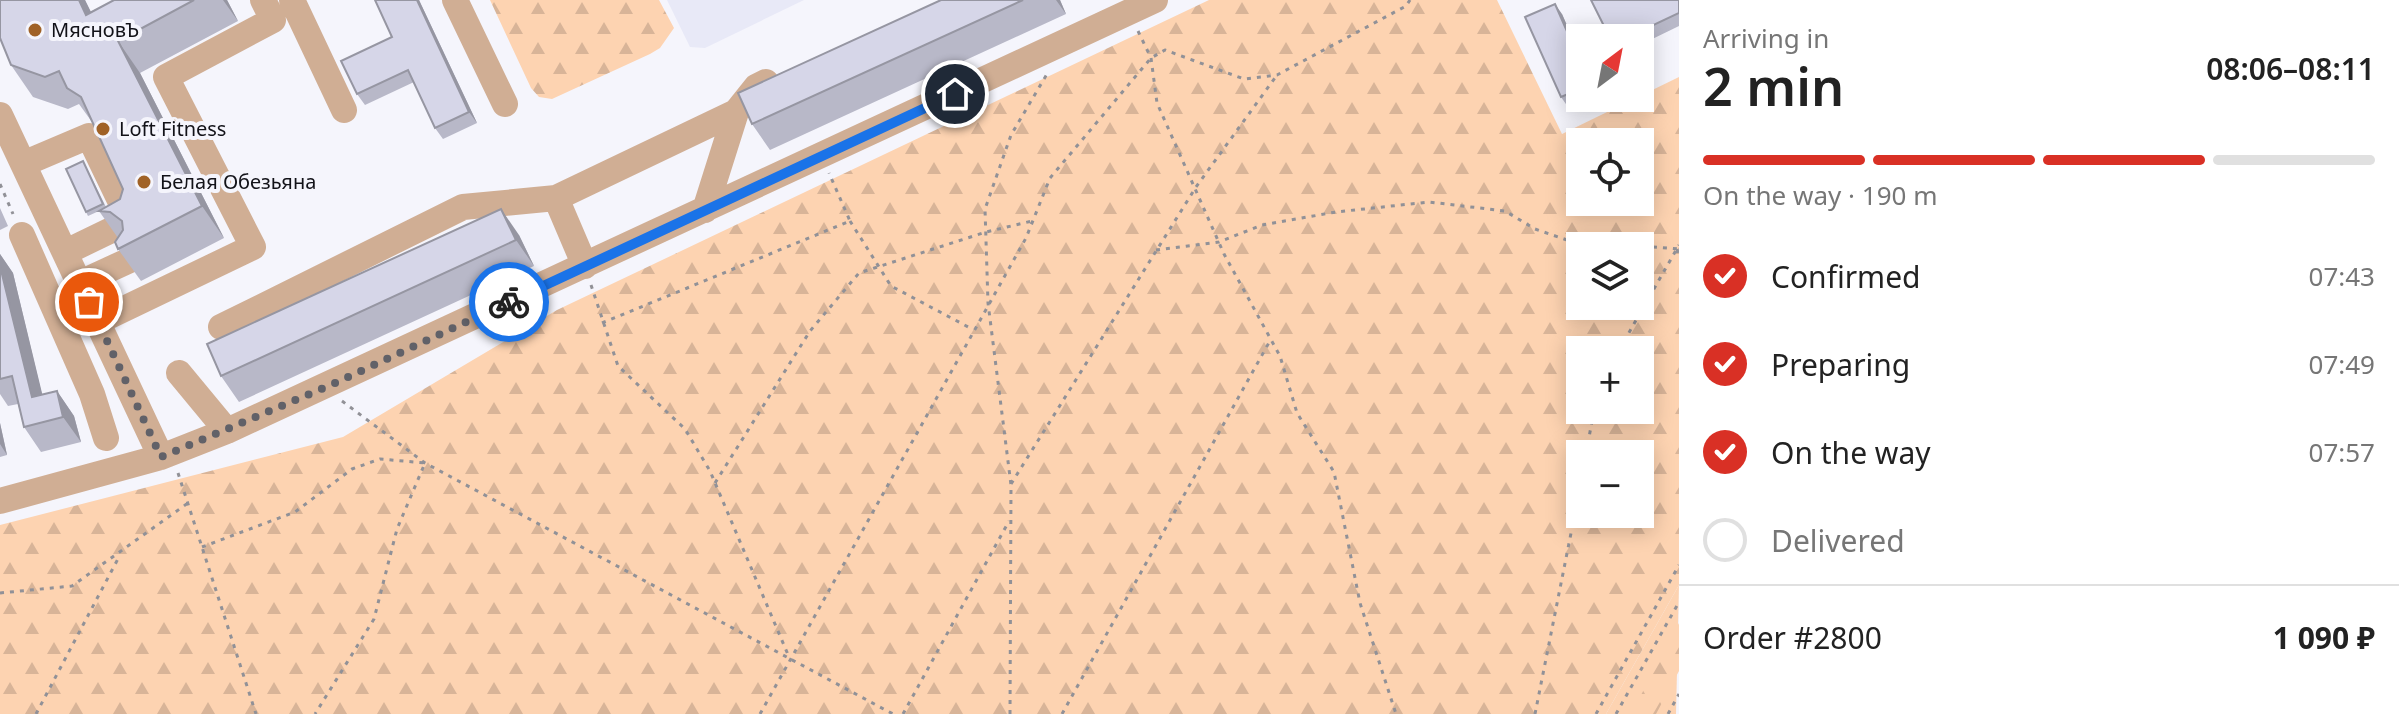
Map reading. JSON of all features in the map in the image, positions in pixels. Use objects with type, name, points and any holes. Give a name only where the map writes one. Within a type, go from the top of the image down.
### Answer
[{"type":"street","points":[[99,321],[253,247],[166,77],[273,20],[263,0]]},
{"type":"street","points":[[292,0],[344,110]]},
{"type":"street","points":[[455,0],[505,104]]},
{"type":"street","points":[[0,501],[167,455],[227,431],[1155,0]]},
{"type":"street","points":[[705,210],[736,112],[756,87],[783,74]]},
{"type":"street","points":[[221,327],[463,207],[556,198],[736,112]]},
{"type":"street","points":[[4,131],[167,455]]},
{"type":"street","points":[[23,164],[89,136],[96,150],[130,221],[66,252]]},
{"type":"street","points":[[556,198],[585,266]]},
{"type":"street","points":[[51,222],[11,240],[92,394],[106,438]]},
{"type":"street","points":[[80,283],[130,260]]},
{"type":"street","points":[[179,373],[227,431]]},
{"type":"path","points":[[760,714],[1033,221],[1050,178],[1151,58],[1165,50],[1244,79],[1277,75],[1406,6],[1410,0]]},
{"type":"path","points":[[1129,12],[1151,58],[1157,103],[1219,242],[1280,356],[1297,413],[1334,472],[1360,603],[1396,714]]},
{"type":"path","points":[[1010,714],[1011,485],[988,303],[985,209],[1011,135],[1061,43]]},
{"type":"path","points":[[1011,485],[1196,187],[1277,75]]},
{"type":"path","points":[[821,156],[850,221],[891,286],[973,330]]},
{"type":"path","points":[[0,184],[11,240]]},
{"type":"path","points":[[1156,250],[1219,242],[1262,225],[1336,212],[1429,202],[1505,211],[1535,229],[1567,240],[1678,248]]},
{"type":"path","points":[[602,323],[850,221]]},
{"type":"path","points":[[715,483],[810,331],[859,273],[986,232],[1033,221]]},
{"type":"path","points":[[1678,248],[1679,258]]},
{"type":"path","points":[[1627,336],[1678,248]]},
{"type":"path","points":[[585,266],[618,366],[685,429],[715,483],[789,658]]},
{"type":"path","points":[[1062,714],[1271,339]]},
{"type":"path","points":[[344,404],[425,463],[893,714]]},
{"type":"path","points":[[167,455],[188,503],[256,714]]},
{"type":"path","points":[[202,547],[295,512],[352,469],[380,459],[425,463]]},
{"type":"path","points":[[315,714],[374,619],[397,529],[425,463]]},
{"type":"path","points":[[0,593],[72,586],[188,503]]},
{"type":"path","points":[[903,714],[1011,518]]},
{"type":"path","points":[[1535,714],[1572,528]]},
{"type":"path","points":[[36,714],[122,552]]},
{"type":"path","points":[[1596,714],[1679,565]]},
{"type":"path","points":[[1616,714],[1679,602]]},
{"type":"path","points":[[1668,714],[1679,694]]},
{"type":"shaded area","points":[[667,0],[804,0],[705,48],[690,47]]},
{"type":"green space","points":[[490,0],[659,0],[674,28],[660,48],[650,54],[552,99],[539,97],[531,88]]},
{"type":"green space","points":[[1209,0],[1497,0],[1562,134],[1566,132],[1566,216],[1654,216],[1654,128],[1574,128],[1607,112],[1654,112],[1654,89],[1679,77],[1679,585],[1606,714],[0,714],[0,525],[343,437],[557,310]]},
{"type":"green space","points":[[1679,585],[1676,714],[1606,714]]},
{"type":"green space","points":[[1679,623],[1679,671],[1656,714],[1631,714]]},
{"type":"building","points":[[0,0],[79,0],[86,15],[114,0],[194,0],[118,41],[202,206],[118,249],[115,242],[123,230],[122,221],[110,212],[99,211],[120,199],[123,189],[81,97],[67,88],[59,71],[45,77],[11,65],[0,38]]},
{"type":"building","points":[[375,0],[417,0],[469,112],[435,128],[408,70],[357,94],[341,61],[392,37]]},
{"type":"building","points":[[941,0],[1023,0],[752,124],[738,93]]},
{"type":"building","points":[[1591,0],[1679,0],[1679,13],[1654,25],[1603,24]]},
{"type":"building","points":[[1555,4],[1566,29],[1566,95],[1561,97],[1525,17]]},
{"type":"building","points":[[83,161],[103,204],[86,212],[66,169]]},
{"type":"building","points":[[501,209],[516,240],[221,376],[207,344]]},
{"type":"building","points":[[0,266],[32,397],[57,391],[63,417],[24,427],[12,376],[0,379]]},
{"type":"way so far","points":[[89,302],[161,457],[331,385],[509,302]]},
{"type":"place","name":"МясновЪ","points":[[35,30]]},
{"type":"place","name":"Loft Fitness","points":[[103,129]]},
{"type":"place","name":"Белая Обезьяна","points":[[144,182]]},
{"type":"route","points":[[509,302],[955,94]]}]
